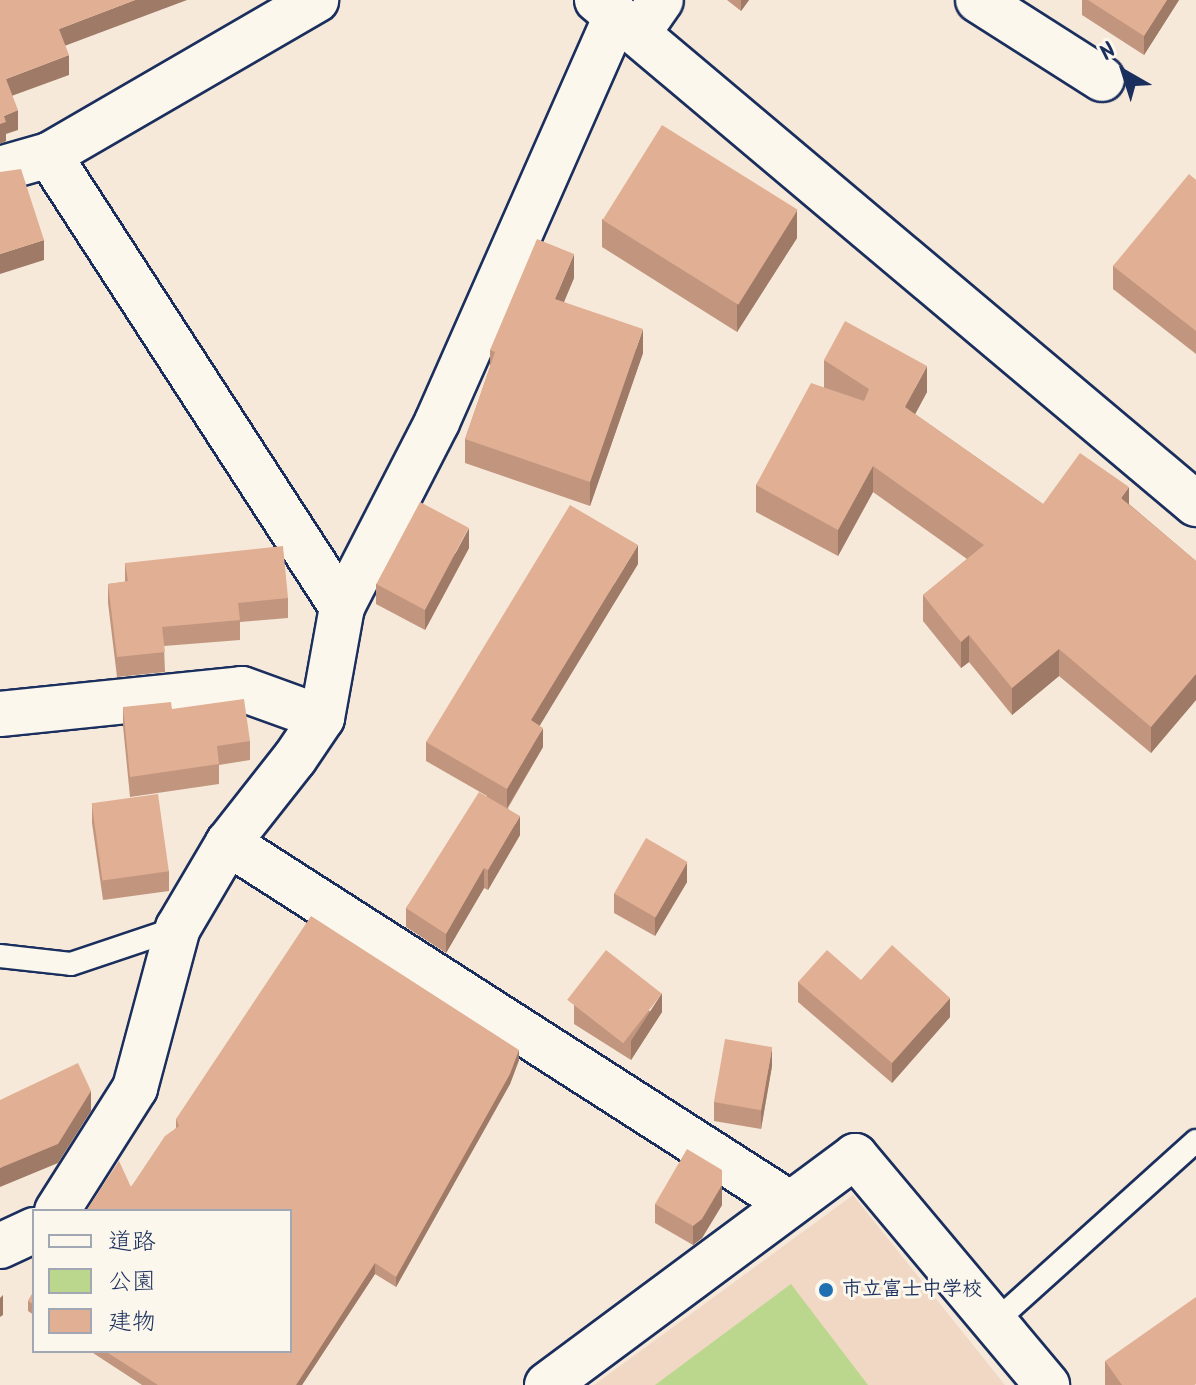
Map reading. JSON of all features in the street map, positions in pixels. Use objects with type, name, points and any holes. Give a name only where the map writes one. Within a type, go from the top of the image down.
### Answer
[{"type":"street","points":[[0,169],[49,155],[316,0]]},
{"type":"street","points":[[978,0],[1102,79]]},
{"type":"street","points":[[58,1209],[135,1088],[178,928],[228,843],[295,758],[322,718],[342,607],[437,422],[628,12],[1196,504]]},
{"type":"street","points":[[49,155],[342,607]]},
{"type":"street","points":[[0,714],[242,689],[322,718]]},
{"type":"street","points":[[228,843],[789,1203]]},
{"type":"street","points":[[547,1385],[855,1156],[1047,1385]]},
{"type":"street","points":[[0,1246],[32,1231]]},
{"type":"lane","points":[[0,956],[71,964],[178,928]]},
{"type":"lane","points":[[996,1321],[1196,1141]]},
{"type":"shaded area","name":"市立富士中学校","points":[[853,1195],[1005,1385],[594,1385]]},
{"type":"green space","points":[[791,1284],[868,1385],[655,1385]]},
{"type":"building","points":[[0,0],[135,0],[59,29],[69,55],[6,79],[18,110],[4,116],[6,122],[0,124]]},
{"type":"building","points":[[1088,0],[1167,0],[1144,36]]},
{"type":"building","points":[[662,125],[798,210],[738,305],[603,220]]},
{"type":"building","points":[[21,169],[44,240],[0,254],[0,172]]},
{"type":"building","points":[[1189,174],[1196,180],[1196,331],[1113,266]]},
{"type":"building","points":[[537,239],[574,254],[555,299],[643,329],[590,482],[465,439],[495,352],[490,350]]},
{"type":"building","points":[[845,321],[927,366],[905,407],[1043,504],[1080,453],[1129,487],[1121,498],[1196,561],[1196,674],[1151,727],[1059,649],[1012,688],[969,635],[961,642],[923,595],[984,545],[873,466],[838,530],[756,485],[811,383],[864,401],[869,389],[824,360]]},
{"type":"building","points":[[420,502],[469,528],[425,610],[376,584]]},
{"type":"building","points":[[570,505],[638,545],[531,720],[543,728],[507,789],[426,742]]},
{"type":"building","points":[[283,546],[288,598],[238,603],[240,620],[162,627],[165,652],[117,657],[108,584],[128,581],[125,563]]},
{"type":"building","points":[[244,699],[250,741],[217,746],[219,764],[130,777],[123,707],[171,702],[172,709]]},
{"type":"building","points":[[479,792],[520,816],[488,870],[484,868],[446,934],[406,908]]},
{"type":"building","points":[[158,794],[169,871],[103,881],[92,803]]},
{"type":"building","points":[[646,838],[688,862],[656,917],[614,893]]},
{"type":"building","points":[[311,916],[519,1050],[510,1074],[396,1277],[375,1263],[296,1385],[158,1385],[108,1353],[292,1353],[292,1209],[87,1209],[119,1161],[131,1187],[165,1136],[179,1126],[176,1119]]},
{"type":"building","points":[[892,945],[950,998],[892,1063],[798,982],[827,950],[861,980]]},
{"type":"building","points":[[606,950],[662,994],[623,1043],[567,1000]]},
{"type":"building","points":[[725,1039],[772,1047],[761,1110],[714,1102]]},
{"type":"building","points":[[78,1063],[91,1091],[58,1144],[0,1168],[0,1100]]},
{"type":"building","points":[[687,1149],[722,1170],[722,1185],[702,1219],[693,1226],[655,1204]]},
{"type":"building","points":[[1196,1297],[1196,1384],[1122,1385],[1105,1361]]},
{"type":"place","name":"市立富士中学校","points":[[826,1290]]}]
